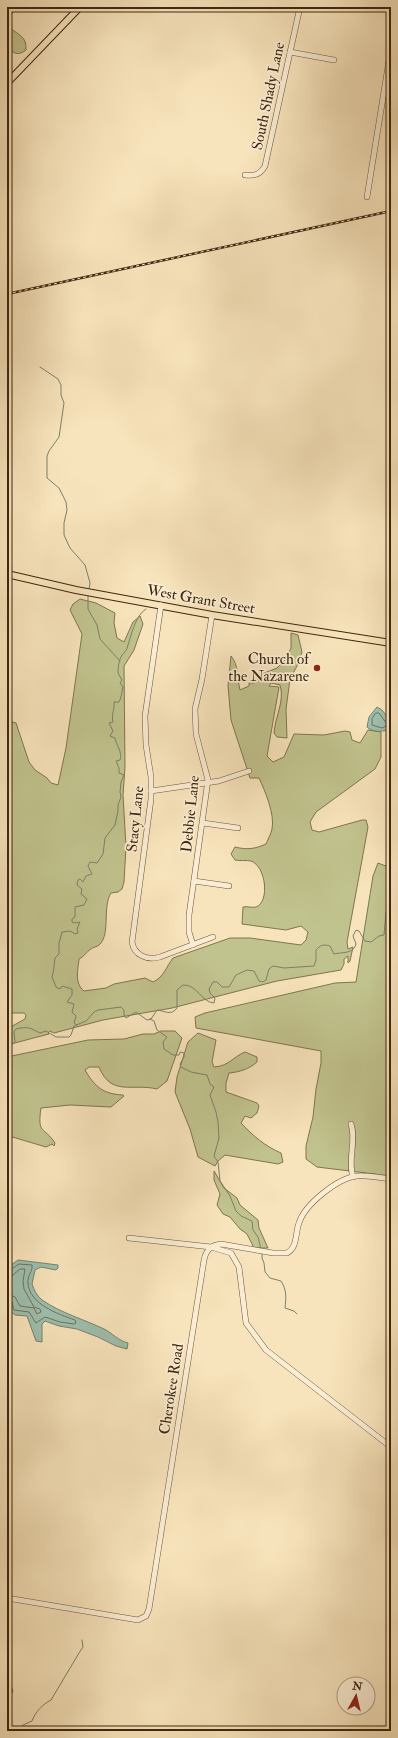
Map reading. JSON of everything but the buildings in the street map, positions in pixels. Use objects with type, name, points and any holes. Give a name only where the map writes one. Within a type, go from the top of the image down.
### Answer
[{"type":"main road","points":[[7,83],[80,7]]},
{"type":"main road","name":"West Grant Street","points":[[7,574],[76,590],[212,615],[391,643]]},
{"type":"street","name":"South Shady Lane","points":[[245,175],[256,175],[265,166],[300,7]]},
{"type":"street","points":[[367,197],[391,48]]},
{"type":"street","points":[[290,52],[334,60]]},
{"type":"street","name":"Stacy Lane","points":[[161,605],[145,716],[146,745],[150,770],[151,791],[132,935],[132,945],[143,957],[151,959],[213,937]]},
{"type":"street","name":"Debbie Lane","points":[[193,945],[189,932],[188,921],[208,783],[208,774],[196,734],[195,715],[212,615]]},
{"type":"street","points":[[151,791],[208,783],[228,779],[249,772]]},
{"type":"street","points":[[203,823],[238,828]]},
{"type":"street","points":[[194,881],[229,886]]},
{"type":"street","points":[[351,1124],[353,1142],[350,1165],[353,1177]]},
{"type":"street","points":[[211,1247],[221,1244],[272,1253],[287,1253],[294,1245],[299,1221],[308,1207],[330,1189],[353,1177],[368,1176],[391,1179]]},
{"type":"street","points":[[129,1238],[211,1247],[231,1253],[239,1267],[246,1323],[266,1350],[391,1447]]},
{"type":"street","name":"Cherokee Road","points":[[7,1598],[138,1620],[142,1619],[147,1614],[204,1260],[207,1251],[211,1247]]},
{"type":"green space","points":[[7,7],[14,7],[9,22],[10,28],[24,39],[26,46],[26,50],[18,54],[14,53],[7,47]]},
{"type":"green space","points":[[80,599],[96,603],[115,613],[114,623],[117,638],[124,642],[133,622],[140,616],[143,624],[134,650],[124,666],[125,767],[123,795],[126,847],[124,882],[122,889],[118,892],[111,893],[108,899],[106,928],[103,940],[98,946],[92,948],[79,959],[77,976],[81,988],[84,991],[106,988],[114,984],[145,978],[153,982],[162,975],[173,958],[230,938],[250,938],[301,945],[306,940],[308,932],[301,926],[286,930],[242,924],[243,907],[256,907],[260,904],[263,898],[265,892],[263,876],[256,864],[251,861],[235,860],[231,854],[235,847],[251,848],[266,844],[272,831],[273,823],[271,810],[264,789],[259,778],[250,778],[231,720],[228,686],[231,656],[237,668],[240,690],[249,686],[249,683],[254,683],[262,674],[277,668],[285,660],[291,648],[291,633],[298,635],[302,652],[290,679],[286,709],[287,738],[277,737],[274,733],[281,703],[281,691],[280,685],[271,683],[269,686],[279,687],[267,756],[273,762],[284,757],[294,734],[324,735],[345,731],[350,732],[352,740],[360,743],[368,730],[381,732],[381,757],[375,769],[316,812],[310,822],[312,830],[319,832],[362,820],[366,820],[368,827],[347,942],[348,949],[353,947],[350,961],[348,963],[348,956],[344,959],[344,964],[341,970],[277,981],[172,1008],[103,1020],[54,1033],[50,1031],[48,1033],[49,1034],[7,1045],[7,1029],[25,1019],[26,1015],[24,1013],[7,1013],[7,885],[11,849],[7,833],[7,739],[9,721],[16,723],[29,762],[35,770],[47,778],[51,783],[58,785],[66,748],[82,634],[70,610],[73,604]]},
{"type":"green space","points":[[378,863],[391,868],[391,1176],[317,1167],[306,1159],[306,1146],[313,1117],[321,1063],[321,1051],[196,1028],[195,1017],[205,1013],[335,983],[356,982],[373,876]]},
{"type":"green space","points":[[161,1031],[175,1031],[182,1038],[167,1081],[157,1089],[116,1086],[104,1076],[99,1067],[89,1067],[85,1070],[96,1085],[110,1093],[124,1096],[111,1107],[70,1105],[41,1108],[40,1122],[42,1129],[55,1143],[54,1146],[52,1144],[46,1147],[9,1136],[7,1132],[7,1057],[88,1040],[124,1039],[143,1034],[154,1034]]},
{"type":"green space","points":[[198,1033],[216,1040],[212,1062],[214,1067],[223,1065],[245,1052],[257,1057],[257,1062],[251,1067],[241,1071],[229,1073],[226,1083],[226,1092],[257,1103],[259,1106],[257,1113],[251,1118],[245,1116],[241,1123],[260,1140],[281,1153],[283,1162],[278,1164],[225,1155],[215,1166],[198,1157],[190,1129],[175,1092],[177,1077],[188,1042]]},
{"type":"green space","points":[[214,1171],[224,1188],[237,1198],[240,1205],[258,1220],[259,1228],[268,1248],[254,1248],[247,1234],[240,1229],[230,1217],[223,1214],[217,1205],[220,1194],[214,1180]]},
{"type":"water","points":[[377,707],[382,710],[391,722],[388,730],[377,731],[371,730],[367,727],[369,717]]},
{"type":"water","points":[[18,1260],[58,1265],[56,1270],[41,1267],[35,1270],[32,1284],[39,1297],[57,1309],[104,1329],[122,1341],[128,1343],[127,1349],[116,1346],[77,1329],[59,1326],[45,1321],[42,1324],[42,1342],[36,1341],[27,1316],[15,1315],[9,1310],[7,1300],[7,1268]]},
{"type":"water","points":[[7,1683],[10,1684],[13,1691],[7,1704]]},
{"type":"waterway","points":[[40,367],[58,379],[61,385],[61,395],[64,403],[59,437],[47,456],[47,478],[59,488],[66,502],[67,510],[64,523],[64,535],[70,548],[85,565],[90,583],[89,590]]},
{"type":"waterway","points":[[88,595],[88,609],[97,625],[100,639],[120,661]]},
{"type":"waterway","points":[[77,1025],[74,1023],[76,1016],[72,1012],[74,1004],[67,1002],[72,995],[72,989],[62,986],[60,989],[56,987],[52,977],[55,958],[59,954],[59,943],[62,932],[70,931],[75,934],[78,933],[77,929],[80,922],[72,922],[72,919],[75,917],[75,907],[84,905],[87,899],[81,894],[82,889],[77,885],[78,880],[80,879],[83,882],[86,876],[92,874],[88,866],[90,862],[97,863],[103,854],[105,838],[115,825],[118,805],[121,797],[121,782],[124,775],[119,773],[119,768],[116,761],[120,760],[121,755],[115,738],[110,736],[113,731],[109,723],[113,722],[112,716],[114,702],[119,702],[123,687],[120,683],[122,680],[118,673],[120,660],[127,649],[136,621],[146,609]]},
{"type":"waterway","points":[[7,1043],[13,1044],[15,1042],[14,1032],[16,1029],[23,1028],[31,1029],[40,1033],[46,1031],[56,1037],[69,1037],[74,1026],[86,1021],[94,1012],[98,1010],[121,1007],[124,1010],[124,1015],[126,1018],[136,1012],[147,1020],[151,1019],[157,1010],[172,1012],[177,1008],[177,990],[183,985],[192,987],[206,1000],[214,1003],[215,998],[210,993],[209,989],[213,982],[217,982],[222,987],[229,987],[236,975],[247,970],[254,971],[259,981],[263,982],[266,980],[269,969],[273,966],[284,968],[314,966],[316,960],[316,950],[322,945],[330,946],[334,954],[353,950],[356,944],[353,936],[356,930],[359,931],[365,941],[371,942],[379,936],[384,935],[386,912],[391,904]]},
{"type":"waterway","points":[[150,1019],[154,1021],[157,1030],[167,1037],[163,1042],[164,1049],[173,1055],[179,1055],[180,1052],[184,1053],[184,1057],[180,1064],[181,1067],[191,1072],[207,1075],[210,1084],[214,1087],[210,1095],[218,1122],[219,1138],[214,1156],[218,1162],[220,1181],[230,1196],[236,1211],[241,1216],[252,1221],[253,1230],[258,1237],[261,1249]]},
{"type":"waterway","points":[[262,1254],[265,1272],[270,1278],[281,1281],[283,1284],[286,1294],[285,1308],[294,1311],[297,1314]]},
{"type":"waterway","points":[[20,1731],[23,1725],[32,1721],[35,1714],[51,1700],[83,1647],[82,1640]]},
{"type":"railway","points":[[7,294],[391,211]]},
{"type":"place","name":"Church of the Nazarene","points":[[317,668]]}]
